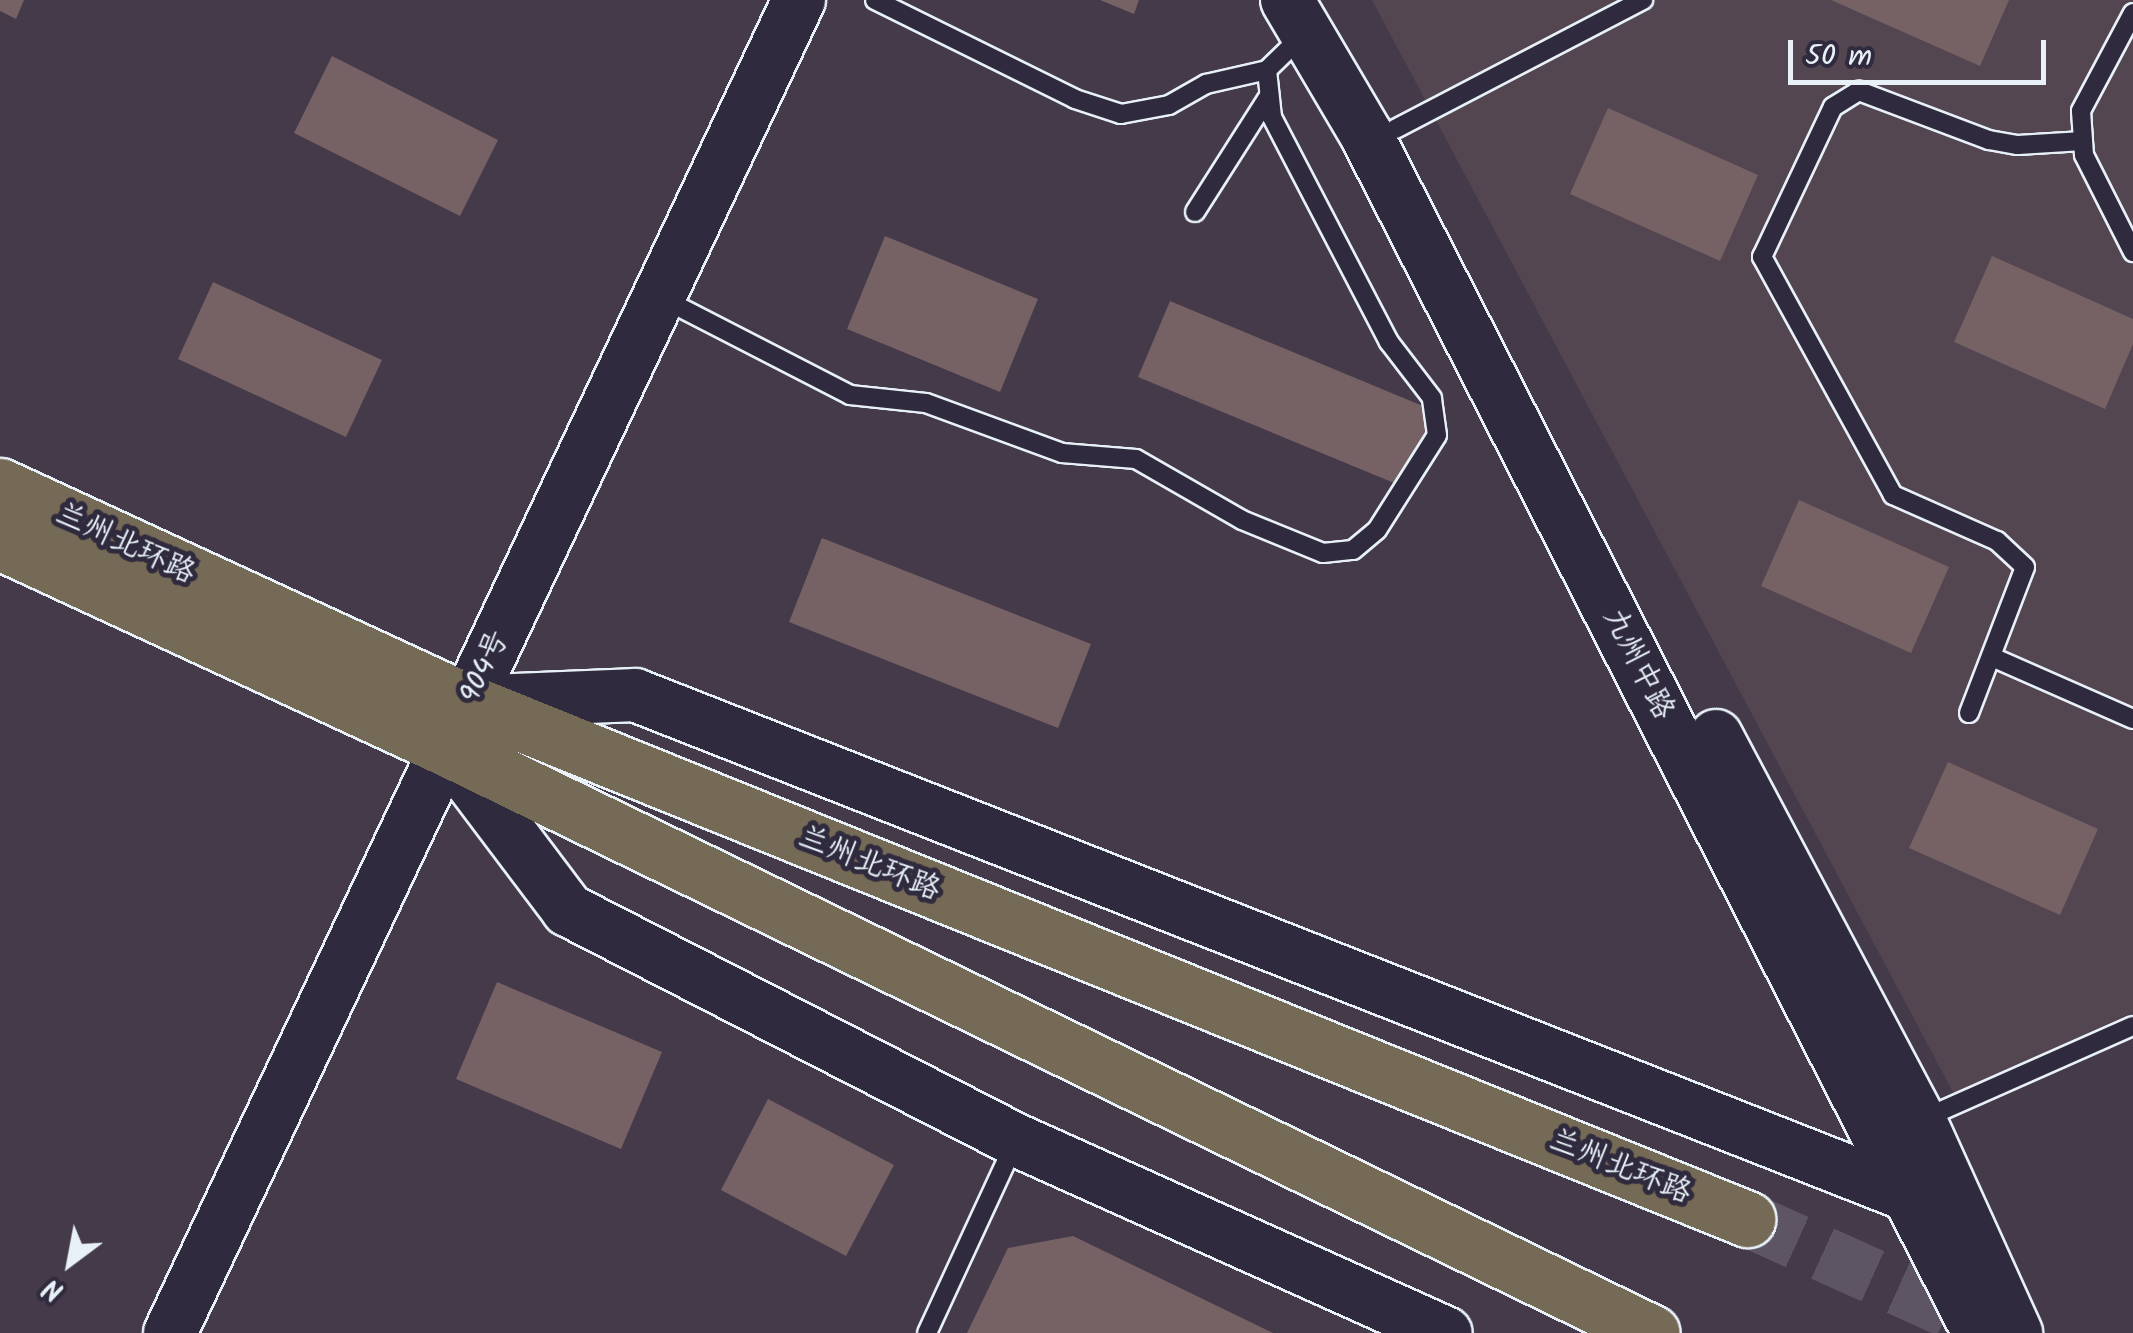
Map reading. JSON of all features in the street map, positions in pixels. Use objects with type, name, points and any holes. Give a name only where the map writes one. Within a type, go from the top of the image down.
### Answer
[{"type":"highway","name":"兰州北环路","points":[[0,486],[476,734],[1652,1333]]},
{"type":"highway","name":"兰州北环路","points":[[0,542],[476,734],[1747,1219]]},
{"type":"street","name":"904号","points":[[170,1333],[476,734],[799,0]]},
{"type":"street","points":[[205,1333],[476,734],[684,310],[826,0]]},
{"type":"street","points":[[1306,11],[1394,129],[1900,1130]]},
{"type":"street","name":"九州中路","points":[[1306,11],[1376,154],[1900,1130],[1930,1190],[1979,1333]]},
{"type":"street","points":[[476,734],[636,695],[1930,1190],[2016,1333]]},
{"type":"street","points":[[476,734],[568,910],[1016,1140],[1446,1333]]},
{"type":"lane","points":[[874,0],[1075,99],[1121,114],[1267,70]]},
{"type":"lane","points":[[1394,129],[1643,0]]},
{"type":"lane","points":[[684,310],[850,395],[926,403],[1062,453],[1136,459],[1242,520],[1323,553],[1353,550],[1376,530],[1437,435],[1432,398],[1390,342],[1272,117],[1267,70],[1306,11]]},
{"type":"lane","points":[[2133,13],[2080,110],[2082,140],[2133,252]]},
{"type":"lane","points":[[1968,713],[2025,567],[1997,541],[1893,495],[1762,258],[1833,107],[1858,91],[1989,140],[2018,145],[2082,140]]},
{"type":"lane","points":[[1195,212],[1269,96]]},
{"type":"lane","points":[[1992,657],[2133,719]]},
{"type":"lane","points":[[1900,1130],[2133,1026]]},
{"type":"lane","points":[[927,1333],[1016,1140]]},
{"type":"shaded area","points":[[1372,0],[2133,0],[2133,1012],[1954,1094]]},
{"type":"building","points":[[0,0],[24,0],[16,19],[0,11]]},
{"type":"building","points":[[1100,0],[1139,0],[1134,14]]},
{"type":"building","points":[[1831,0],[2009,0],[1980,66]]},
{"type":"building","points":[[332,56],[498,140],[460,216],[294,133]]},
{"type":"building","points":[[1608,108],[1758,175],[1720,261],[1570,194]]},
{"type":"building","points":[[885,236],[1038,299],[1000,392],[847,329]]},
{"type":"building","points":[[1992,256],[2133,319],[2133,344],[2105,409],[1954,342]]},
{"type":"building","points":[[213,282],[382,360],[346,437],[178,359]]},
{"type":"building","points":[[1170,301],[1442,414],[1411,490],[1138,377]]},
{"type":"building","points":[[1799,500],[1949,567],[1911,653],[1761,586]]},
{"type":"building","points":[[822,538],[1091,644],[1058,728],[789,622]]},
{"type":"building","points":[[1948,762],[2098,829],[2060,915],[1909,848]]},
{"type":"building","points":[[497,982],[662,1052],[621,1149],[456,1079]]},
{"type":"building","points":[[768,1099],[894,1165],[846,1256],[721,1190]]},
{"type":"building","points":[[1073,1236],[1273,1333],[967,1333],[1008,1248]]},
{"type":"tunnel","points":[[1747,1219],[1999,1333]]}]
